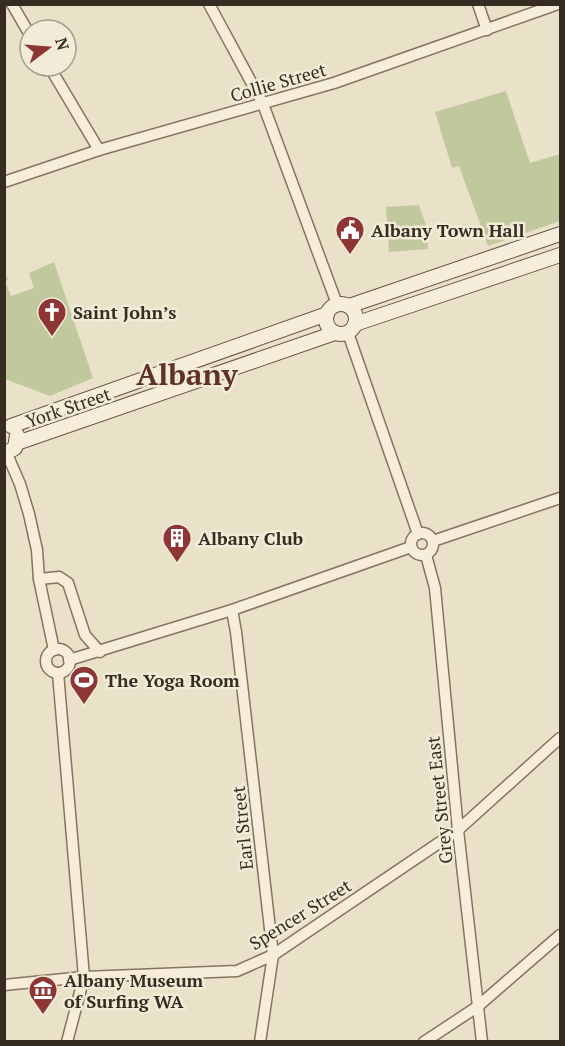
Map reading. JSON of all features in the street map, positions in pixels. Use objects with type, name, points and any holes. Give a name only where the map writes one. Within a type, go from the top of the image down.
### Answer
[{"type":"main road","name":"York Street","points":[[8,425],[337,308],[561,234]]},
{"type":"main road","name":"York Street","points":[[9,450],[561,255]]},
{"type":"main road","points":[[337,308],[355,314],[346,330],[327,325],[337,308]]},
{"type":"main road","points":[[8,425],[16,434],[9,450]]},
{"type":"street","points":[[12,4],[20,18]]},
{"type":"street","points":[[209,4],[263,104],[337,308]]},
{"type":"street","points":[[478,4],[487,30]]},
{"type":"street","name":"Collie Street","points":[[4,182],[99,150],[334,83],[558,4]]},
{"type":"street","points":[[56,78],[99,150]]},
{"type":"street","points":[[346,330],[418,534]]},
{"type":"street","points":[[9,450],[29,514],[37,550],[39,579],[54,650]]},
{"type":"street","points":[[433,541],[561,498]]},
{"type":"street","points":[[418,534],[429,535],[433,541],[433,548],[426,555],[415,554],[411,548],[412,540],[418,534]]},
{"type":"street","points":[[69,660],[232,610],[411,548]]},
{"type":"street","name":"Grey Street East","points":[[426,555],[435,588],[458,830],[482,1041]]},
{"type":"street","points":[[39,579],[59,577],[68,583],[85,635],[100,652]]},
{"type":"street","name":"Earl Street","points":[[232,610],[238,643],[273,954],[260,1041]]},
{"type":"street","points":[[54,650],[64,652],[69,660],[68,668],[58,673],[50,670],[46,663],[48,655],[54,650]]},
{"type":"street","points":[[58,673],[84,977],[67,1041]]},
{"type":"street","name":"Spencer Street","points":[[4,985],[84,977],[237,971],[273,954],[458,830],[561,738]]},
{"type":"street","points":[[424,1041],[477,1007],[561,935]]},
{"type":"green space","points":[[506,91],[530,163],[560,154],[560,221],[488,246],[459,166],[452,168],[435,112]]},
{"type":"green space","points":[[419,205],[427,228],[428,249],[389,252],[386,207]]},
{"type":"green space","points":[[54,262],[93,378],[50,396],[5,379],[4,270],[8,280],[5,281],[11,296],[34,288],[29,273]]},
{"type":"place","name":"Albany Town Hall","points":[[350,256]]},
{"type":"place","name":"Saint John’s","points":[[52,338]]},
{"type":"place","name":"Albany Club","points":[[177,564]]},
{"type":"place","name":"The Yoga Room","points":[[84,706]]},
{"type":"place","name":"Albany Museum of Surfing WA","points":[[43,1016]]},
{"type":"district","name":"Albany","points":[[187,374]]}]
